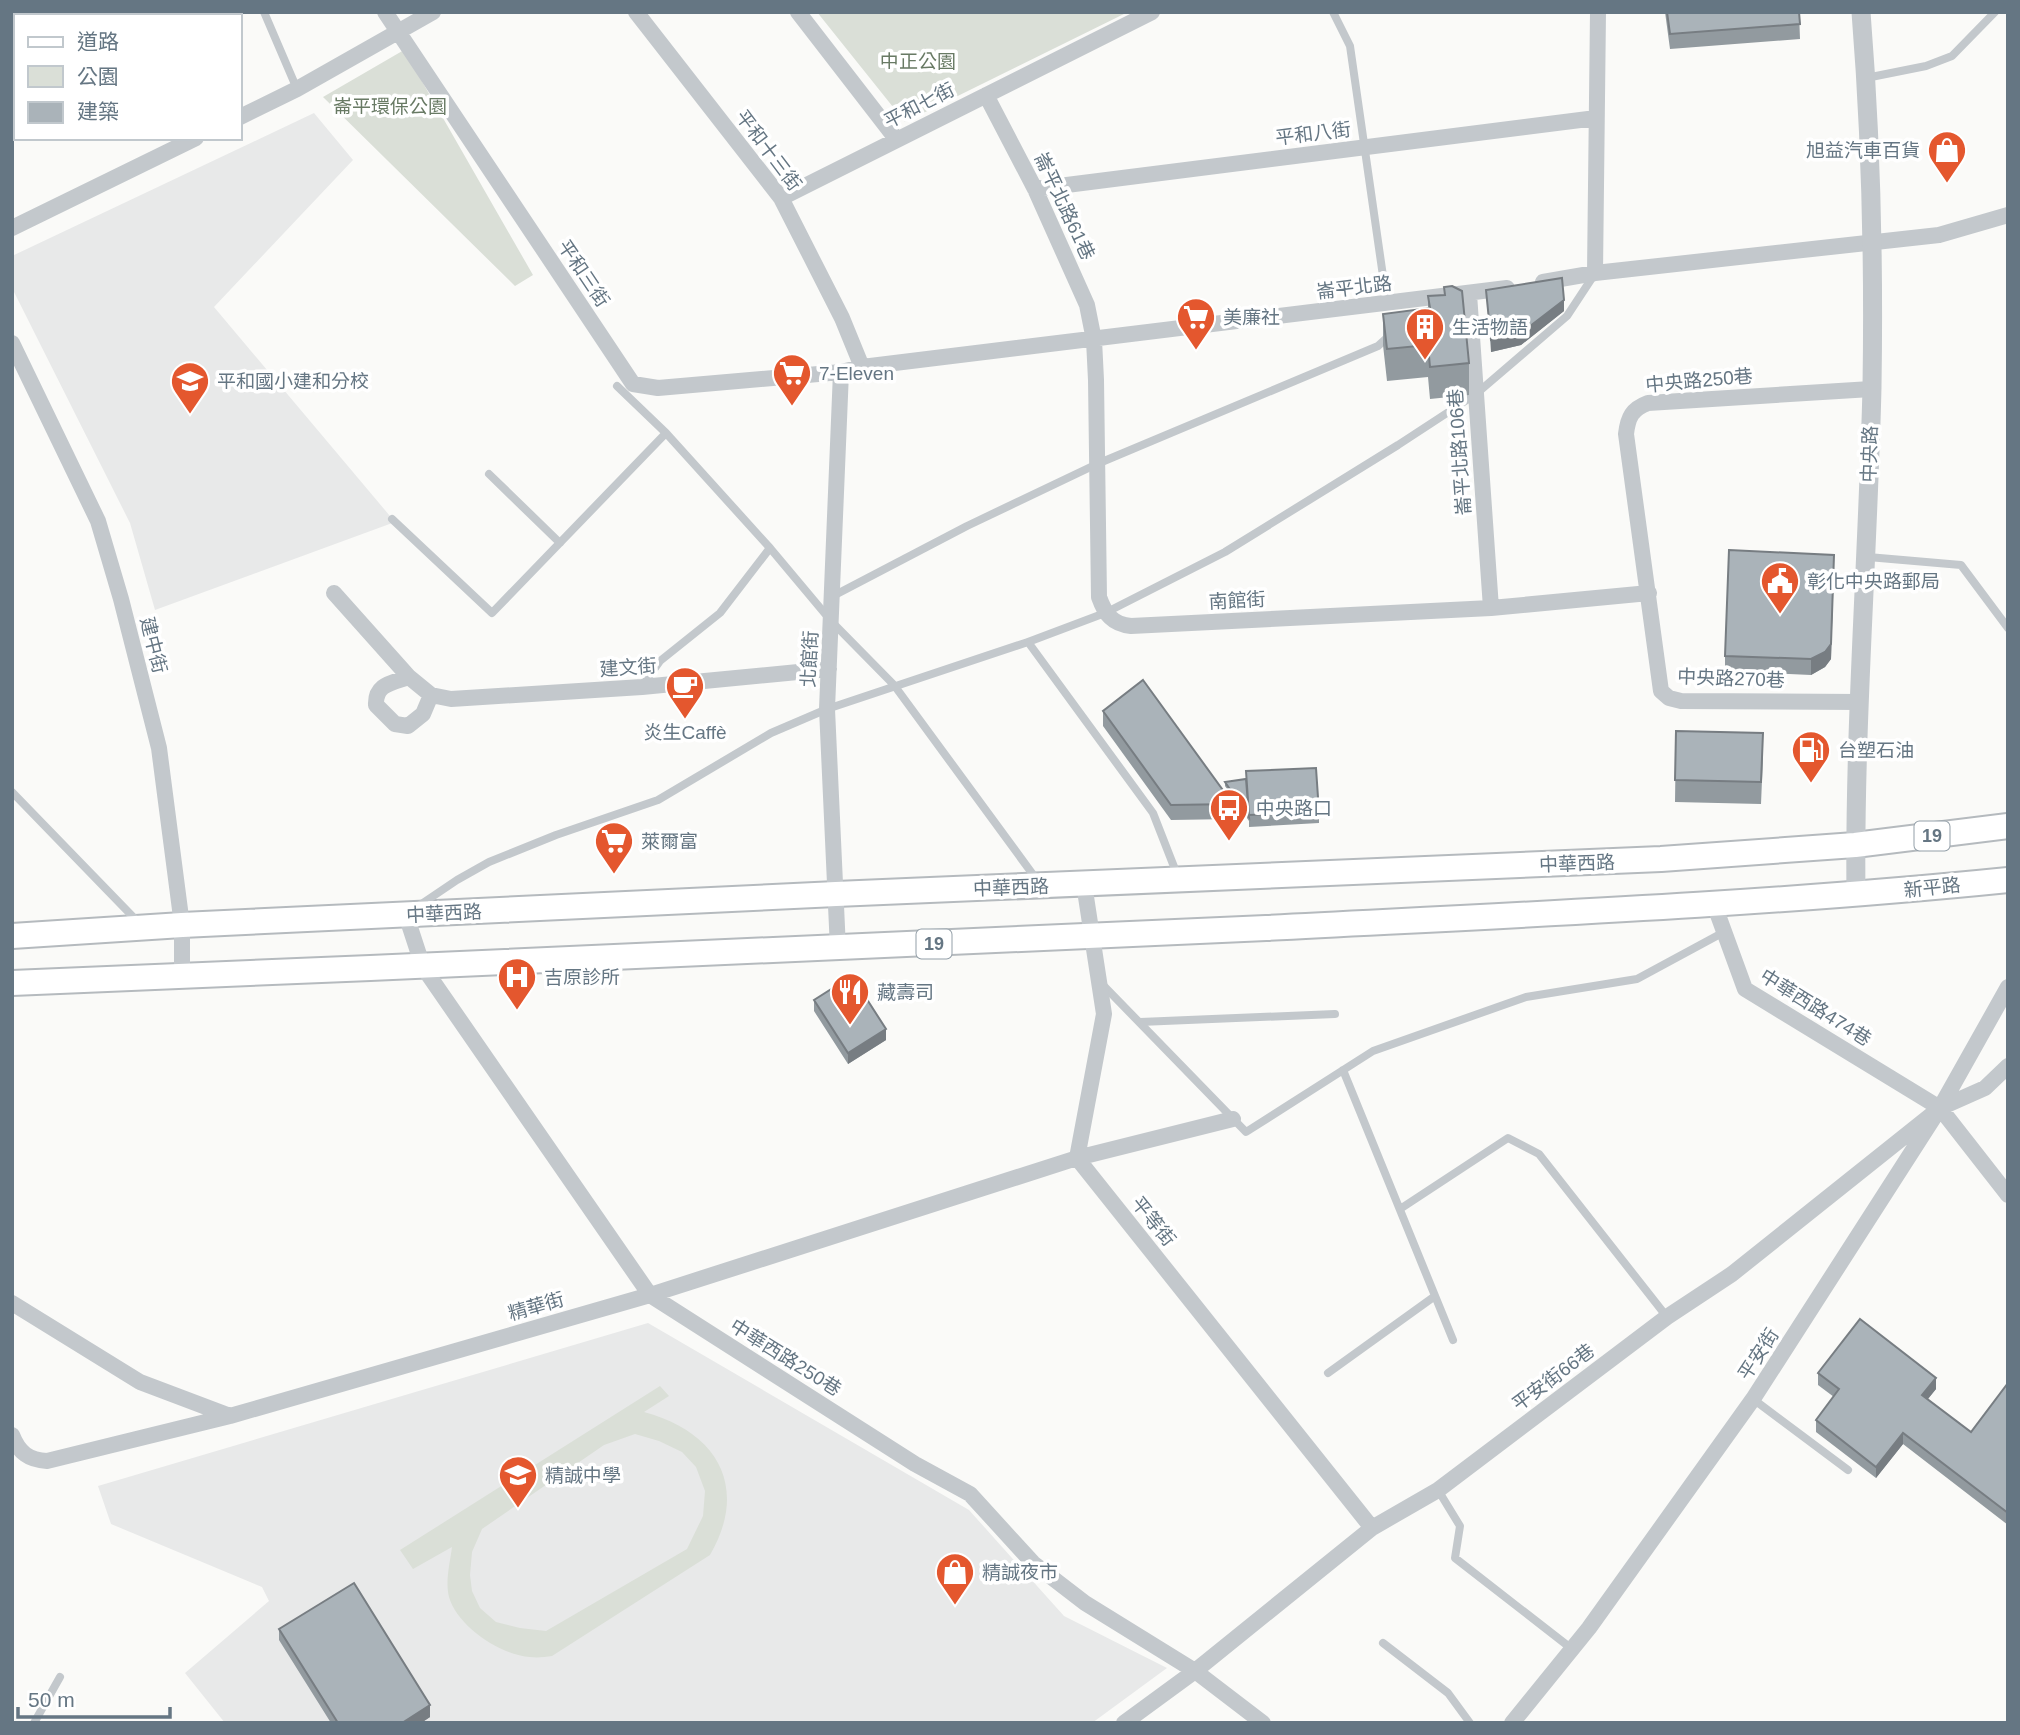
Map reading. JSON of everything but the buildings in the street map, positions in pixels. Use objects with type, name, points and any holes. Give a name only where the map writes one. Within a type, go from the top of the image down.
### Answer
[{"type":"main road","name":"中華西路","points":[[12,936],[182,925],[836,894],[1661,859],[1855,845],[2008,826]]},
{"type":"main road","name":"新平路","points":[[1856,895],[2008,880]]},
{"type":"main road","name":"19","points":[[12,983],[1092,937],[1856,895]]},
{"type":"street","name":"平和三街","points":[[385,12],[627,390]]},
{"type":"street","points":[[242,116],[297,89],[433,12]]},
{"type":"street","name":"平和十三街","points":[[636,12],[781,198],[842,318],[862,367]]},
{"type":"street","points":[[798,12],[897,140]]},
{"type":"street","name":"平和七街","points":[[781,198],[1152,12]]},
{"type":"street","points":[[1595,273],[1598,12]]},
{"type":"street","name":"中央路","points":[[1856,895],[1858,702],[1871,389],[1872,241],[1861,12]]},
{"type":"street","name":"崙平北路61巷","points":[[986,95],[1035,189],[1087,305],[1094,340]]},
{"type":"street","name":"平和八街","points":[[1035,189],[1596,118]]},
{"type":"street","points":[[12,228],[170,144]]},
{"type":"street","name":"崙平北路","points":[[841,372],[862,367],[1387,304],[1426,302],[1595,273],[1939,235],[2008,215]]},
{"type":"street","name":"崙平北路106巷","points":[[1469,294],[1491,608]]},
{"type":"street","points":[[1094,340],[1099,597],[1105,613]]},
{"type":"street","name":"建中街","points":[[12,343],[102,534],[159,748],[182,925],[182,976]]},
{"type":"street","points":[[627,390],[841,372]]},
{"type":"street","name":"北館街","points":[[838,949],[827,709],[841,372]]},
{"type":"street","name":"中央路250巷","points":[[1649,593],[1626,434],[1627,420],[1636,407],[1648,403],[1871,389]]},
{"type":"street","points":[[334,593],[409,677],[430,695],[423,714],[408,726],[395,724],[376,705],[375,695],[381,687],[409,677]]},
{"type":"street","name":"南館街","points":[[1105,613],[1119,624],[1131,626],[1491,608],[1649,593]]},
{"type":"street","name":"中央路270巷","points":[[1649,593],[1658,680],[1661,691],[1669,698],[1681,701],[1858,702]]},
{"type":"street","name":"建文街","points":[[430,695],[451,699],[642,687],[829,669]]},
{"type":"street","points":[[1077,1158],[1104,1014],[1084,884]]},
{"type":"street","name":"中華西路474巷","points":[[1714,904],[1745,989],[1940,1108]]},
{"type":"street","name":"中華西路250巷","points":[[406,915],[423,967],[650,1296],[915,1464],[970,1494],[1033,1563],[1084,1603],[1195,1671],[1254,1720]]},
{"type":"street","name":"平安街","points":[[1512,1723],[1572,1649],[1753,1399],[2001,1011],[2008,987]]},
{"type":"street","name":"平安街66巷","points":[[1125,1723],[1195,1671],[1372,1528],[1438,1490],[1667,1317],[1732,1274],[1940,1108],[1985,1088],[2008,1066]]},
{"type":"street","points":[[1940,1108],[2008,1195]]},
{"type":"street","name":"精華街","points":[[12,1435],[23,1453],[33,1460],[47,1461],[230,1416],[650,1296],[1077,1158],[1233,1119]]},
{"type":"street","name":"平等街","points":[[1077,1158],[1372,1528]]},
{"type":"street","points":[[12,1303],[140,1382],[230,1416]]},
{"type":"lane","points":[[264,12],[297,89]]},
{"type":"lane","points":[[1333,12],[1350,46],[1387,304]]},
{"type":"lane","points":[[1866,78],[1926,66],[1952,56],[1995,12]]},
{"type":"lane","points":[[406,915],[457,880],[489,863],[556,835],[659,800],[771,733],[827,709],[1028,642],[1105,613],[1224,552],[1476,394],[1567,316],[1595,273]]},
{"type":"lane","points":[[833,596],[967,526],[1097,464],[1378,346],[1395,330]]},
{"type":"lane","points":[[627,390],[770,548],[832,622],[894,685],[1041,886]]},
{"type":"lane","points":[[393,519],[492,613],[666,433]]},
{"type":"lane","points":[[489,474],[560,543]]},
{"type":"lane","points":[[642,687],[660,661],[720,613],[770,548]]},
{"type":"lane","points":[[1865,557],[1961,565],[2008,628]]},
{"type":"lane","points":[[1028,642],[1153,813],[1179,880]]},
{"type":"lane","points":[[12,792],[144,927]]},
{"type":"lane","points":[[1098,980],[1246,1132],[1373,1051],[1526,997],[1637,979],[1724,932]]},
{"type":"lane","points":[[1140,1022],[1335,1014]]},
{"type":"lane","points":[[1343,1070],[1453,1340]]},
{"type":"lane","points":[[1400,1209],[1508,1138],[1539,1154],[1667,1317]]},
{"type":"lane","points":[[1328,1373],[1435,1296]]},
{"type":"lane","points":[[1753,1399],[1848,1471]]},
{"type":"lane","points":[[1438,1490],[1460,1526],[1455,1558],[1572,1649]]},
{"type":"lane","points":[[1383,1643],[1448,1693],[1470,1723]]},
{"type":"lane","points":[[34,1723],[60,1677]]},
{"type":"shaded area","name":"平和國小建和分校","points":[[314,113],[353,160],[214,307],[395,522],[155,610],[130,523],[12,288],[12,256]]},
{"type":"shaded area","name":"精誠中學","points":[[648,1323],[969,1510],[1064,1616],[1167,1668],[1092,1723],[225,1723],[185,1673],[269,1601],[262,1587],[111,1524],[98,1486]]},
{"type":"green space","name":"中正公園","points":[[817,12],[1128,12],[905,122]]},
{"type":"green space","name":"崙平環保公園","points":[[404,50],[533,275],[515,286],[323,97]]},
{"type":"green space","points":[[660,1386],[669,1396],[644,1412],[669,1421],[707,1447],[719,1465],[726,1484],[727,1506],[722,1530],[710,1555],[552,1656],[530,1657],[506,1651],[470,1628],[449,1597],[448,1572],[452,1547],[413,1569],[400,1550]],"holes":[[[635,1434],[682,1452],[696,1467],[705,1491],[703,1516],[687,1549],[546,1631],[496,1622],[480,1608],[472,1591],[470,1575],[472,1552],[482,1529],[604,1445]]]},
{"type":"place","name":"旭益汽車百貨","points":[[1947,184]]},
{"type":"place","name":"美廉社","points":[[1196,351]]},
{"type":"place","name":"生活物語","points":[[1425,361]]},
{"type":"place","name":"7-Eleven","points":[[792,407]]},
{"type":"place","name":"平和國小建和分校","points":[[190,415]]},
{"type":"place","name":"彰化中央路郵局","points":[[1780,615]]},
{"type":"place","name":"炎生Caffè","points":[[685,720]]},
{"type":"place","name":"台塑石油","points":[[1811,784]]},
{"type":"place","name":"中央路口","points":[[1229,842]]},
{"type":"place","name":"萊爾富","points":[[614,875]]},
{"type":"place","name":"吉原診所","points":[[517,1011]]},
{"type":"place","name":"藏壽司","points":[[850,1026]]},
{"type":"place","name":"精誠中學","points":[[518,1509]]},
{"type":"place","name":"精誠夜市","points":[[955,1606]]}]
